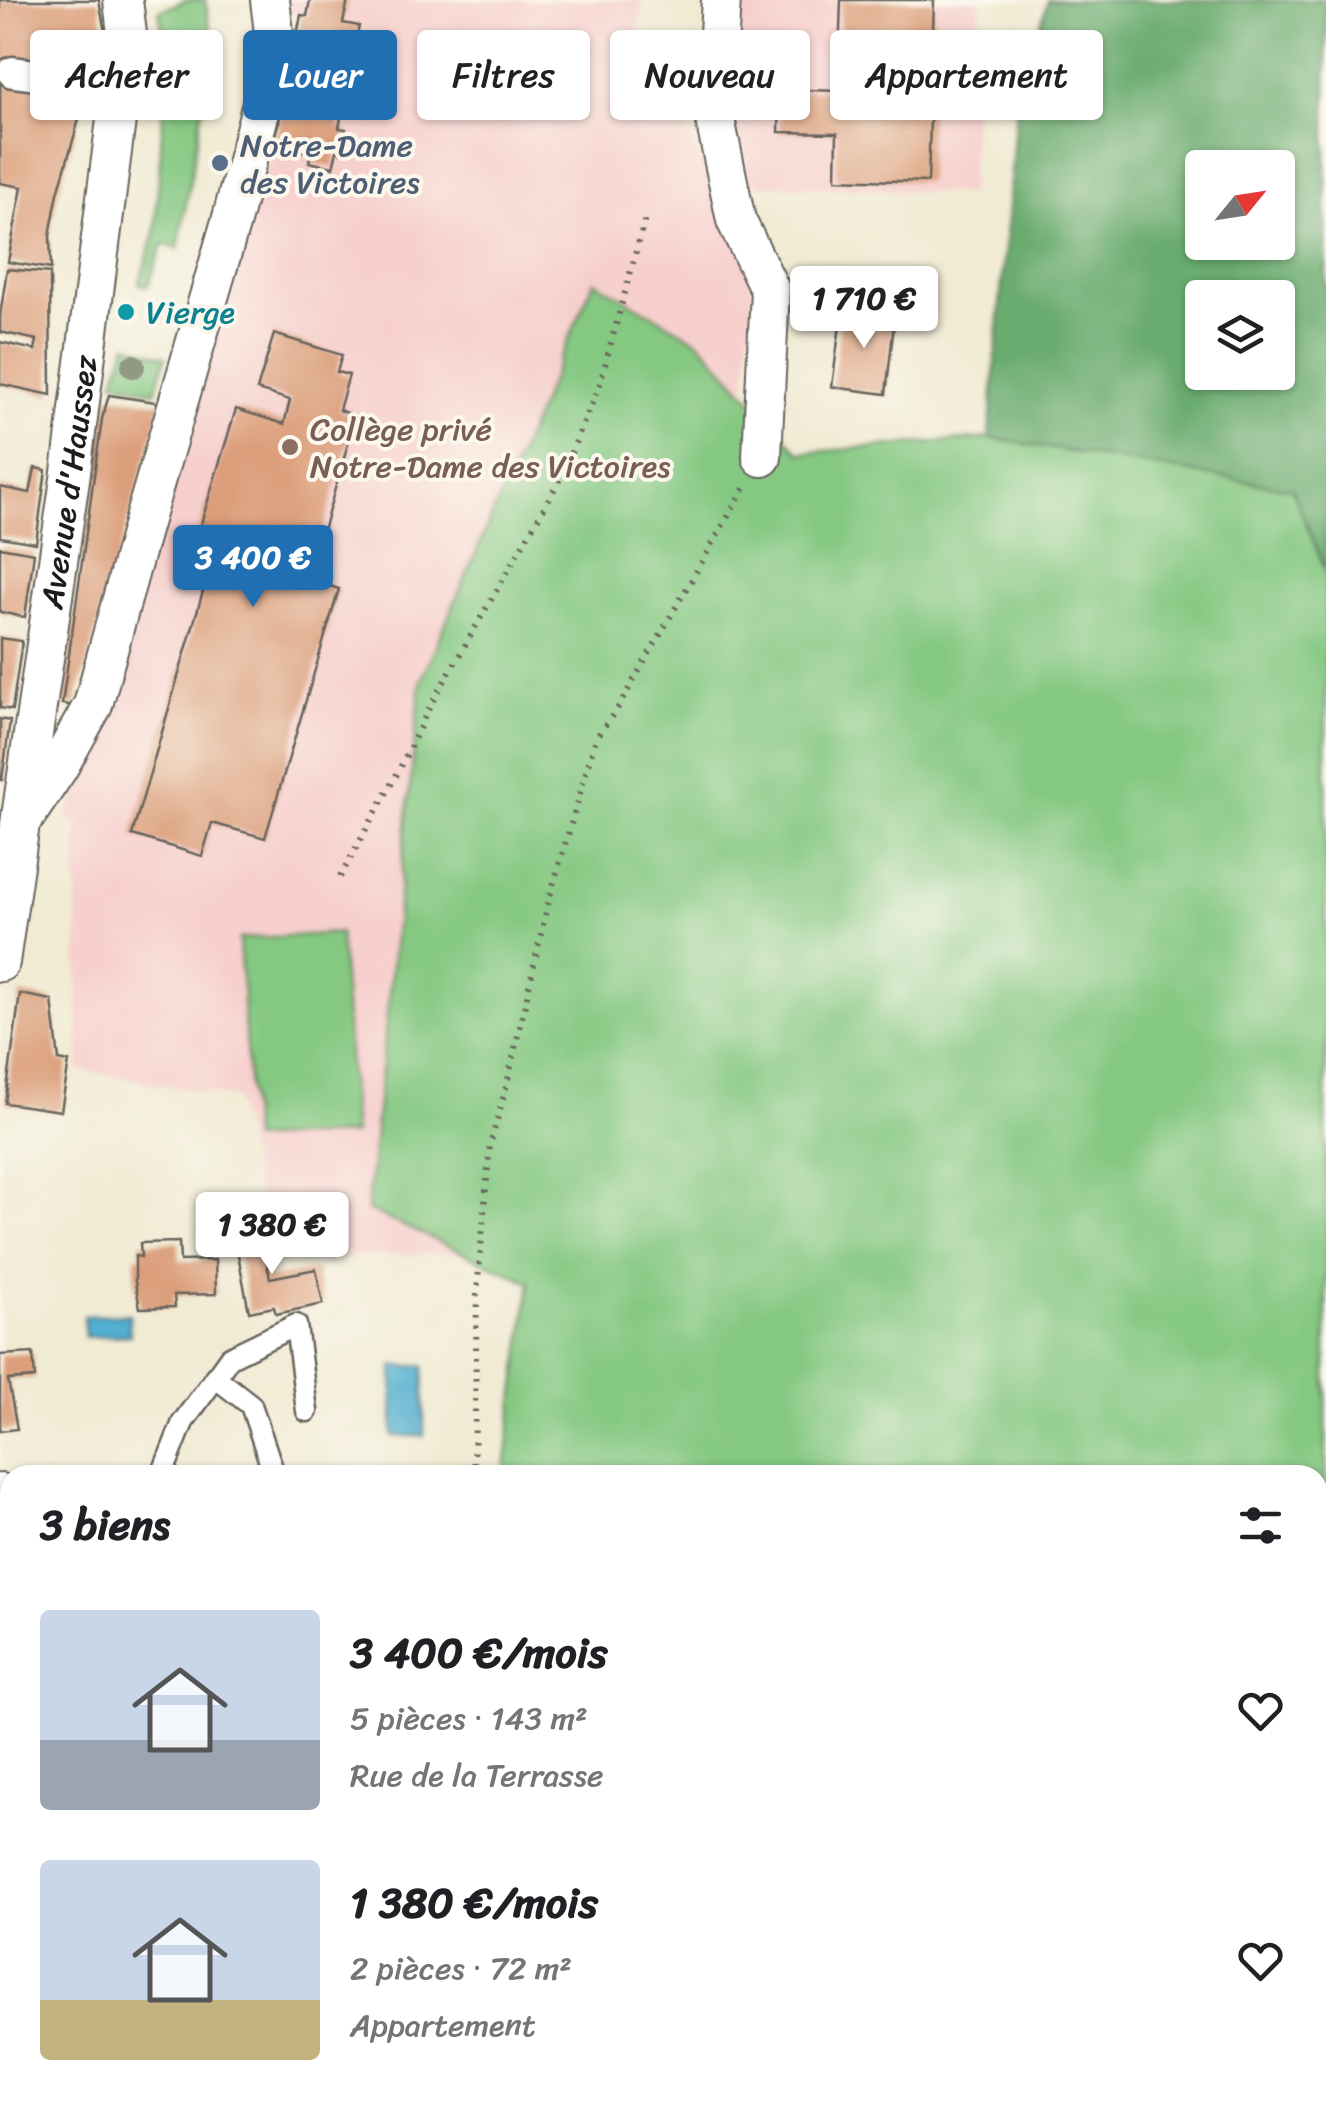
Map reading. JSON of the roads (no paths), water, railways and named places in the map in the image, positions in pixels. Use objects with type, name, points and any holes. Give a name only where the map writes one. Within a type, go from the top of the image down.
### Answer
[{"type":"street","name":"Avenue d'Haussez","points":[[123,0],[127,30]]},
{"type":"street","points":[[20,824],[58,768],[93,705],[272,66],[276,50],[270,0]]},
{"type":"street","points":[[721,0],[714,114],[736,220],[770,290],[762,458]]},
{"type":"street","points":[[13,72],[30,74]]},
{"type":"street","name":"Avenue d'Haussez","points":[[0,962],[71,472],[116,120]]},
{"type":"lane","points":[[166,1465],[183,1422],[230,1356],[296,1325],[306,1411]]},
{"type":"lane","points":[[215,1377],[251,1406],[271,1465]]},
{"type":"water","points":[[129,1314],[130,1335],[85,1337],[84,1316]]},
{"type":"water","points":[[393,1366],[424,1366],[424,1436],[393,1436]]},
{"type":"place","name":"Notre-Dame des Victoires","points":[[220,163]]},
{"type":"place","name":"Vierge","points":[[126,312]]},
{"type":"place","name":"Collège privé Notre-Dame des Victoires","points":[[290,447]]}]
